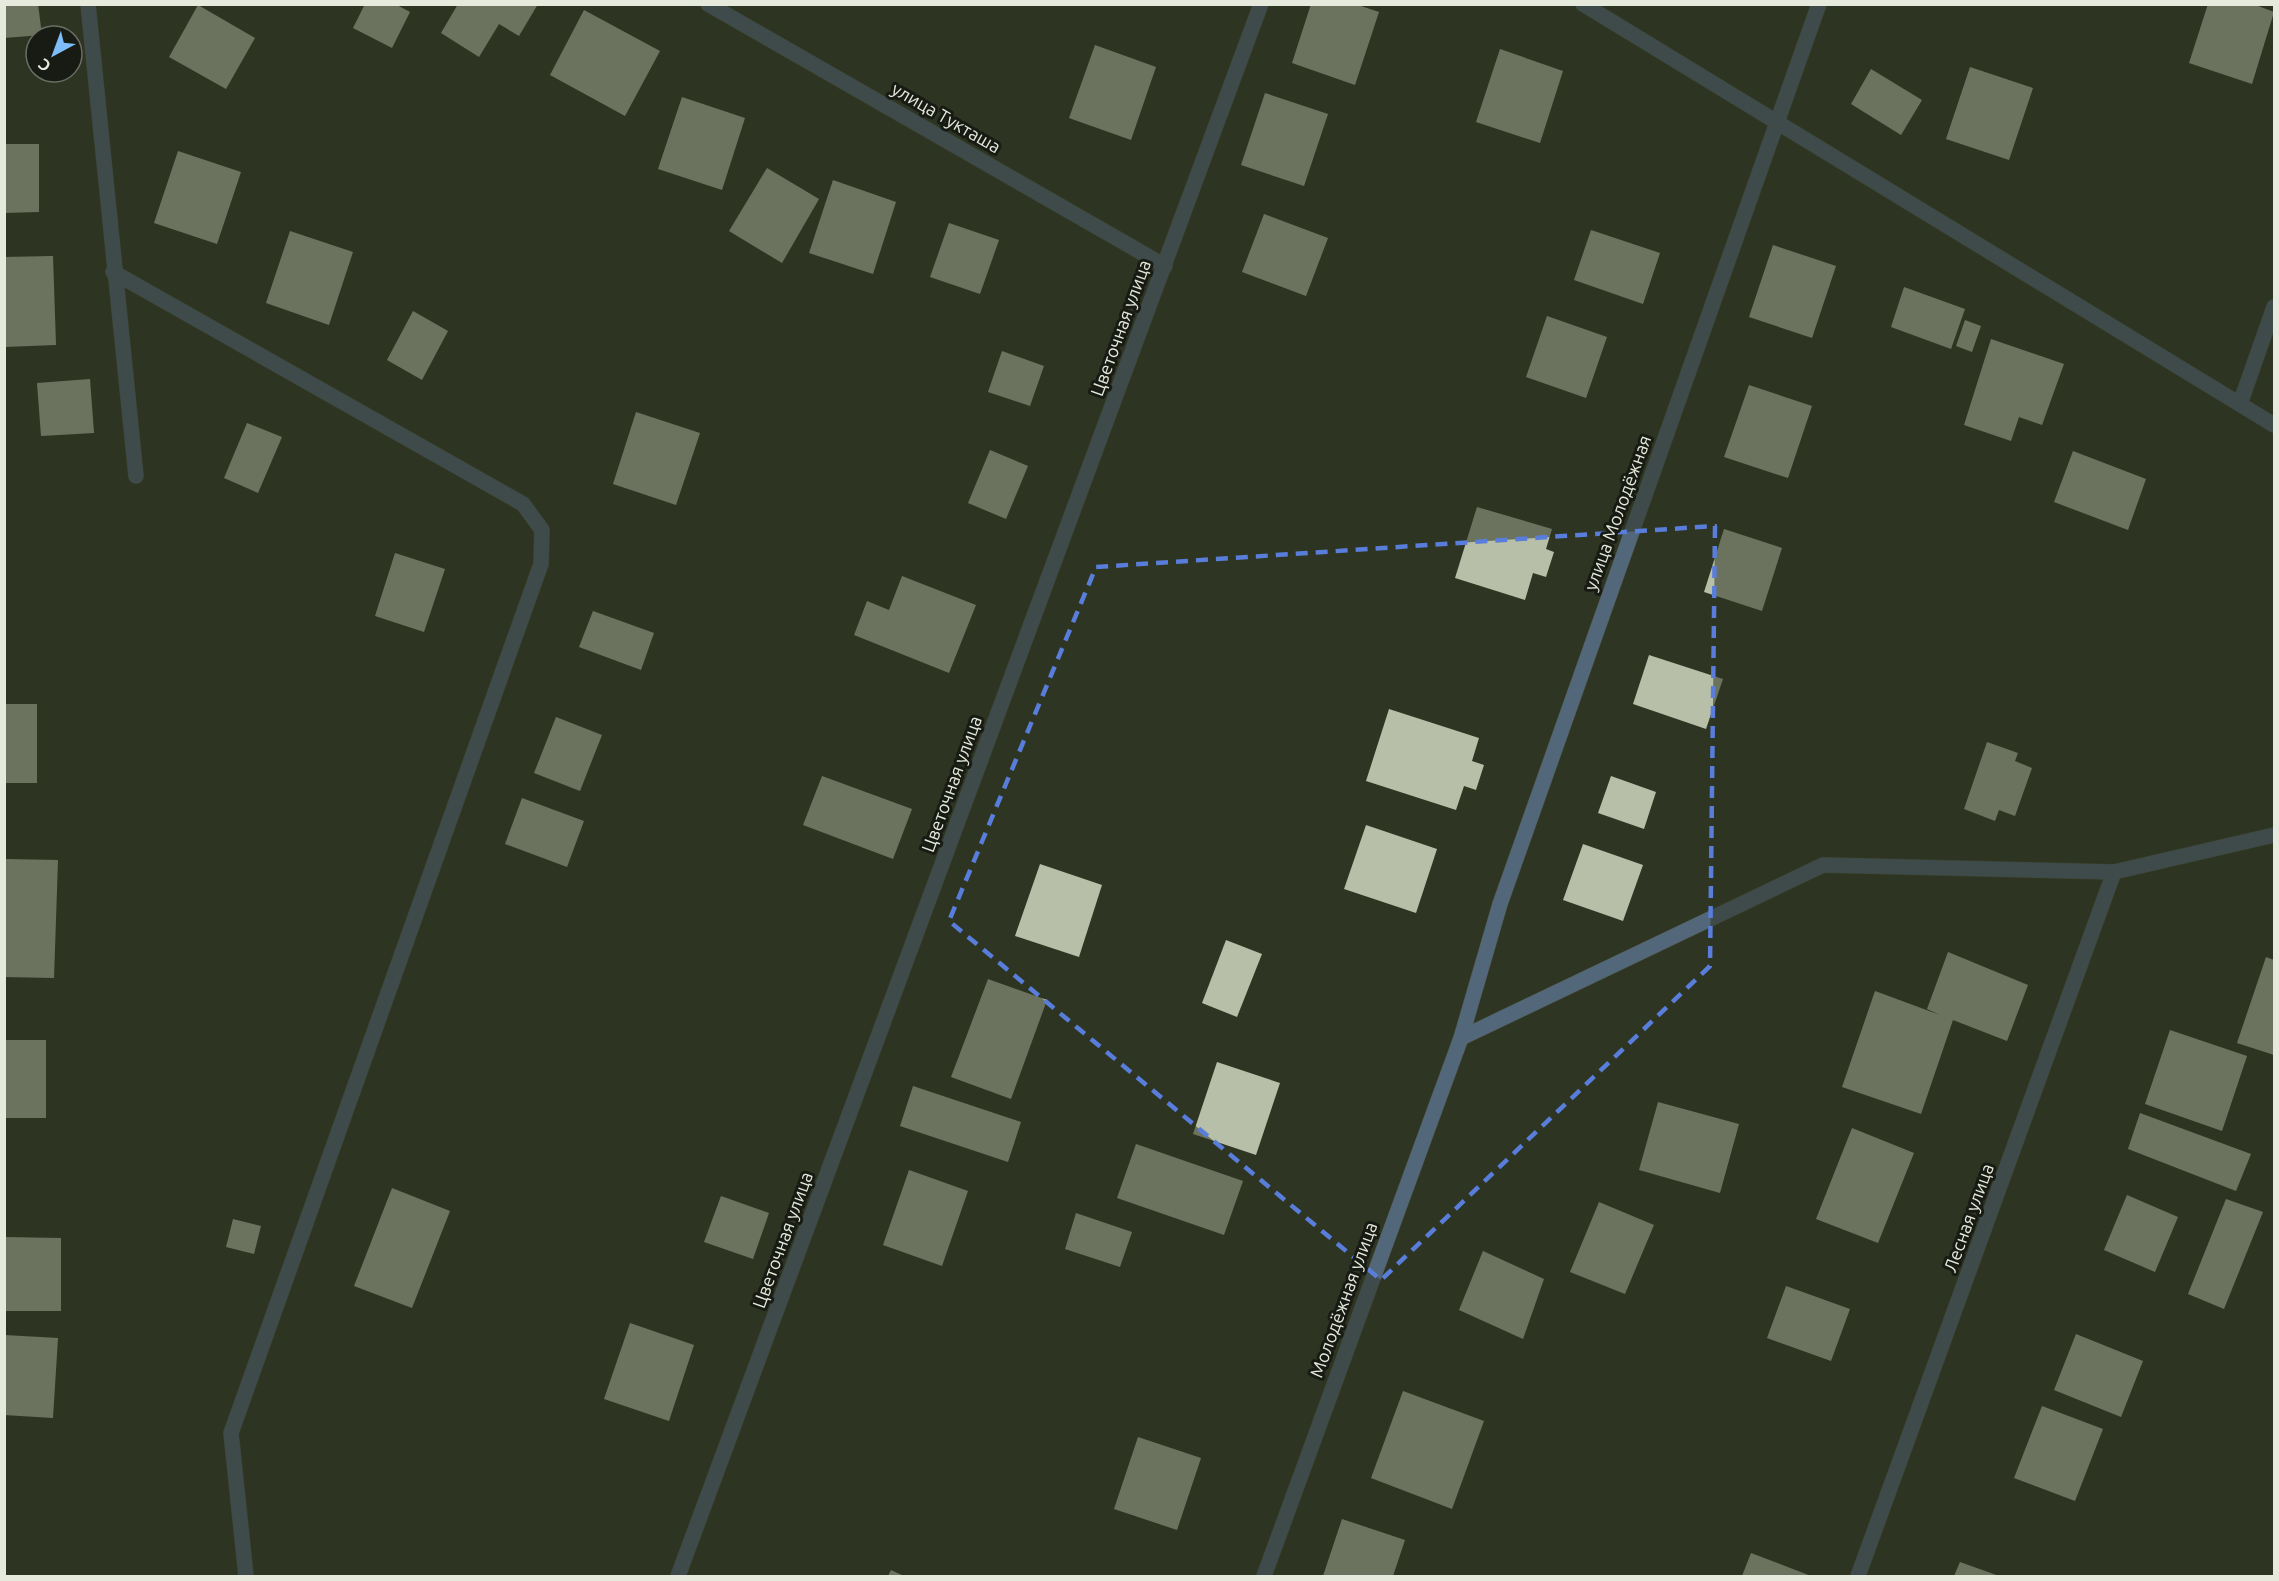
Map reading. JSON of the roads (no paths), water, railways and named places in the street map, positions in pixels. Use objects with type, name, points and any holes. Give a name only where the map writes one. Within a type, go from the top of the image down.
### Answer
[{"type":"street","points":[[88,4],[113,272],[136,476]]},
{"type":"street","name":"улица Тукташа","points":[[708,4],[1165,266]]},
{"type":"street","name":"Цветочная улица","points":[[678,1576],[1261,4]]},
{"type":"street","points":[[1583,4],[2274,425]]},
{"type":"street","name":"улица Молодёжная","points":[[1461,1038],[1500,904],[1819,4]]},
{"type":"street","points":[[113,272],[523,504],[542,530],[541,564],[231,1433],[246,1576]]},
{"type":"street","points":[[2240,404],[2274,307]]},
{"type":"street","points":[[1461,1038],[1823,865],[2114,872],[2274,835]]},
{"type":"street","name":"Лесная улица","points":[[1858,1576],[2114,872]]},
{"type":"street","name":"Молодёжная улица","points":[[1264,1576],[1461,1038]]}]
